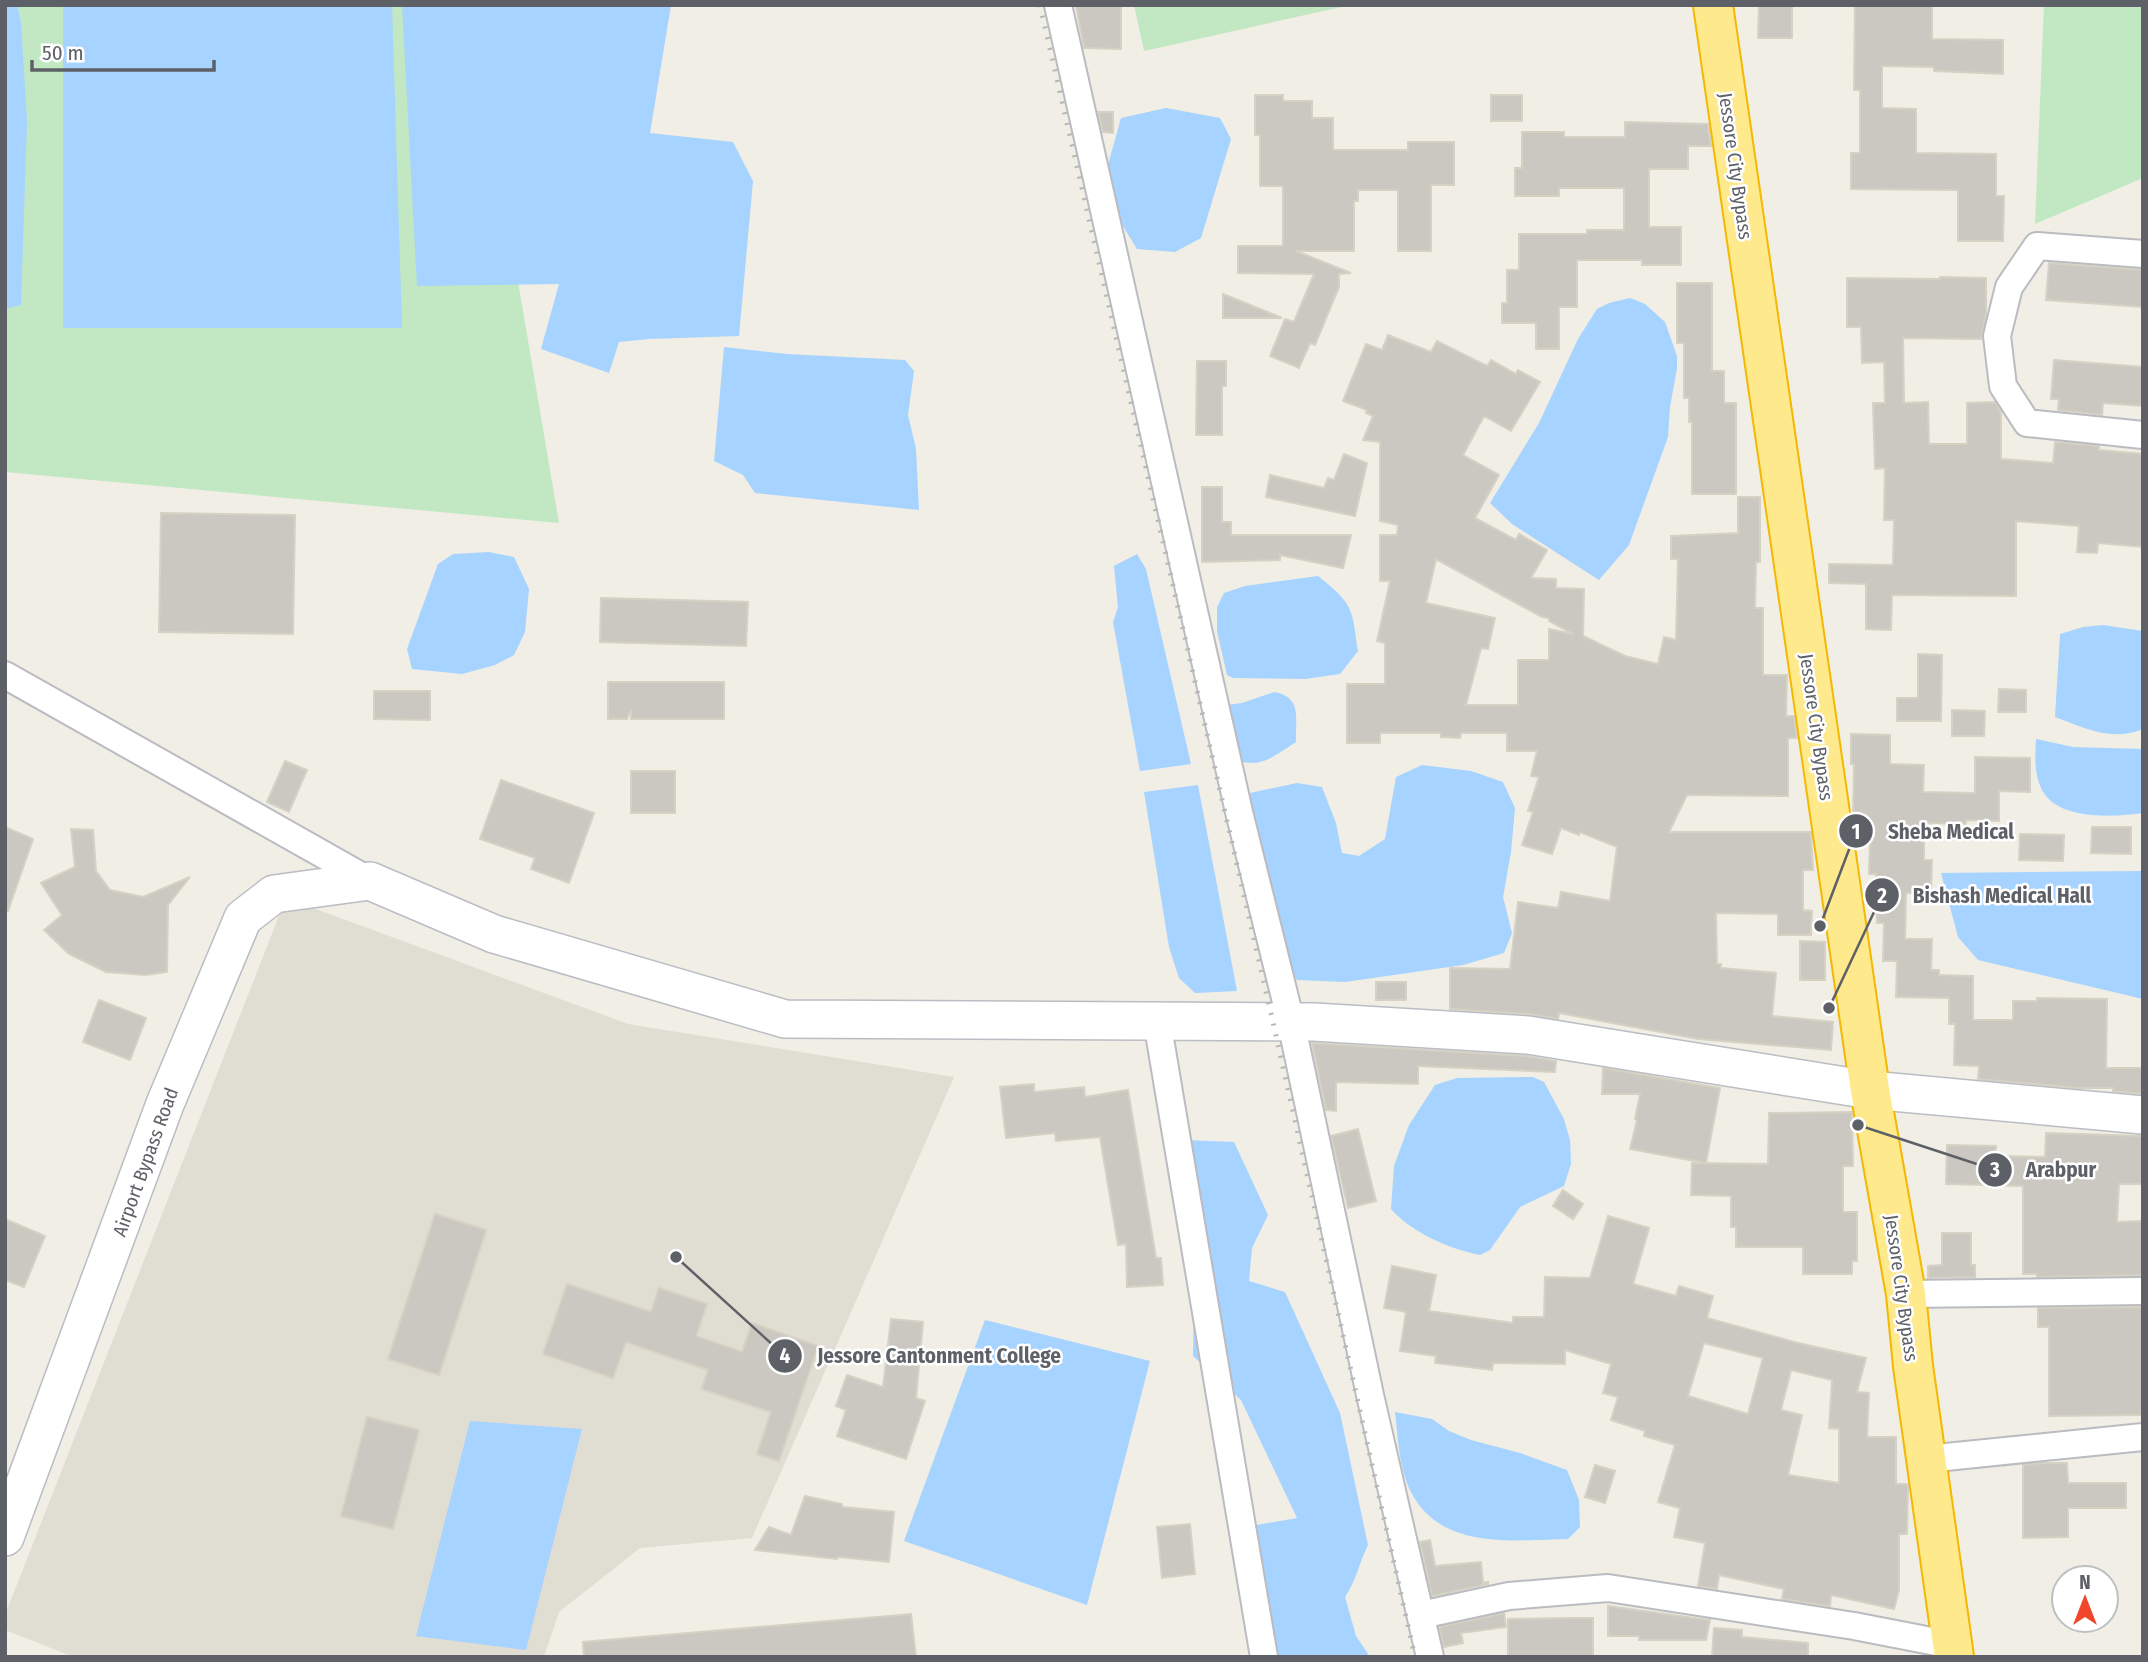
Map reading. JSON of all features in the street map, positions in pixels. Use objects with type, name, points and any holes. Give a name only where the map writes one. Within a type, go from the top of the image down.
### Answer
[{"type":"highway","name":"Jessore City Bypass","points":[[1713,5],[1870,1090],[1906,1294],[1913,1366],[1953,1651]]},
{"type":"street","points":[[1058,5],[1239,812],[1291,1022],[1370,1395],[1430,1657]]},
{"type":"street","points":[[2143,254],[2038,246],[2009,287],[1997,336],[2003,386],[2027,423],[2143,435]]},
{"type":"street","points":[[5,675],[370,881],[494,934],[785,1019],[1291,1022],[1528,1035],[1870,1090],[2143,1115]]},
{"type":"street","name":"Airport Bypass Road","points":[[5,1536],[165,1104],[243,918],[274,894],[370,881]]},
{"type":"street","points":[[1157,1021],[1264,1657]]},
{"type":"street","points":[[1906,1294],[2143,1291]]},
{"type":"street","points":[[1926,1459],[2143,1437]]},
{"type":"street","points":[[1421,1615],[1509,1596],[1608,1588],[1854,1626],[1953,1651]]},
{"type":"shaded area","points":[[286,898],[628,1024],[954,1077],[752,1538],[640,1548],[559,1612],[544,1657],[74,1657],[5,1630],[5,1615]],"holes":[[[567,1284],[637,1308],[613,1378],[543,1354]],[[659,1288],[707,1304],[687,1363],[639,1347]],[[718,1343],[742,1352],[793,1420],[702,1389]],[[367,1417],[419,1430],[393,1529],[341,1515]],[[769,1419],[791,1426],[779,1461],[757,1454]]]},
{"type":"green space","points":[[5,5],[471,5],[559,523],[5,472]]},
{"type":"green space","points":[[1134,5],[1350,5],[1144,51]]},
{"type":"green space","points":[[2044,5],[2143,5],[2143,178],[2035,224]]},
{"type":"water","points":[[5,5],[17,5],[21,22],[27,121],[21,305],[5,309]]},
{"type":"water","points":[[63,5],[392,5],[402,328],[63,328]]},
{"type":"water","points":[[402,5],[671,5],[650,133],[733,142],[753,181],[739,336],[619,342],[609,373],[541,349],[559,284],[417,286]]},
{"type":"water","points":[[1166,108],[1220,118],[1231,139],[1201,238],[1175,252],[1137,249],[1118,218],[1108,165],[1121,118]]},
{"type":"water","points":[[1630,298],[1645,304],[1665,322],[1677,356],[1677,368],[1668,437],[1629,545],[1599,580],[1512,524],[1490,503],[1539,423],[1578,339],[1597,309]]},
{"type":"water","points":[[724,347],[787,354],[905,360],[914,371],[908,415],[916,449],[919,510],[755,493],[743,475],[714,461]]},
{"type":"water","points":[[489,552],[514,557],[529,589],[525,632],[514,655],[495,665],[462,674],[412,669],[407,649],[438,564],[453,554]]},
{"type":"water","points":[[1137,554],[1146,569],[1191,764],[1140,771],[1113,622],[1118,607],[1114,566]]},
{"type":"water","points":[[1318,576],[1338,593],[1352,615],[1358,651],[1340,674],[1305,679],[1233,678],[1227,675],[1217,631],[1217,607],[1224,593],[1245,586]]},
{"type":"water","points":[[2103,625],[2143,631],[2143,729],[2131,733],[2098,732],[2055,717],[2060,634],[2083,627]]},
{"type":"water","points":[[1274,692],[1290,699],[1296,710],[1296,742],[1260,762],[1236,759],[1227,705]]},
{"type":"water","points":[[2036,739],[2073,747],[2143,749],[2143,813],[2101,816],[2086,814],[2059,806],[2048,799],[2037,776]]},
{"type":"water","points":[[1422,765],[1471,771],[1503,782],[1515,808],[1503,897],[1512,933],[1504,953],[1463,965],[1345,982],[1297,980],[1286,965],[1254,836],[1250,793],[1297,783],[1322,787],[1336,823],[1342,853],[1359,856],[1385,839],[1396,777]]},
{"type":"water","points":[[1198,785],[1237,991],[1195,993],[1179,978],[1169,947],[1144,792]]},
{"type":"water","points":[[2143,871],[2143,999],[1978,960],[1958,937],[1941,873]]},
{"type":"water","points":[[1533,1077],[1544,1082],[1564,1119],[1570,1140],[1571,1164],[1564,1186],[1520,1207],[1490,1250],[1480,1255],[1456,1249],[1420,1233],[1391,1209],[1394,1166],[1409,1125],[1435,1085],[1457,1078]]},
{"type":"water","points":[[1183,1140],[1234,1142],[1268,1215],[1252,1248],[1249,1281],[1285,1292],[1340,1413],[1368,1545],[1345,1597],[1356,1636],[1370,1657],[1251,1657],[1230,1544],[1233,1529],[1297,1518],[1241,1400],[1193,1356],[1194,1290]]},
{"type":"water","points":[[985,1320],[1150,1361],[1087,1605],[904,1541]]},
{"type":"water","points":[[1395,1412],[1432,1419],[1449,1431],[1471,1440],[1520,1453],[1567,1470],[1579,1500],[1580,1527],[1568,1539],[1503,1540],[1460,1533],[1441,1524],[1424,1511],[1407,1483]]},
{"type":"water","points":[[470,1421],[582,1429],[526,1650],[416,1636]]},
{"type":"building","points":[[1076,5],[1121,5],[1121,49],[1084,48]]},
{"type":"building","points":[[1759,5],[1792,5],[1792,38],[1758,38]]},
{"type":"building","points":[[1855,5],[1932,5],[1932,39],[2003,40],[2003,74],[1934,71],[1934,67],[1882,66],[1882,108],[1916,109],[1916,153],[1996,154],[1996,196],[2004,196],[2003,241],[1958,241],[1958,190],[1851,189],[1851,153],[1860,153],[1860,90],[1854,90]]},
{"type":"building","points":[[1255,95],[1283,95],[1283,101],[1312,101],[1312,118],[1333,118],[1333,150],[1408,150],[1408,142],[1454,142],[1454,185],[1431,185],[1431,251],[1398,251],[1398,190],[1358,190],[1358,201],[1354,201],[1354,251],[1296,251],[1351,273],[1339,274],[1339,287],[1315,345],[1310,343],[1299,368],[1270,356],[1285,319],[1294,322],[1314,274],[1238,273],[1238,246],[1283,246],[1283,186],[1260,186],[1260,135],[1255,135]]},
{"type":"building","points":[[1491,95],[1522,95],[1522,121],[1491,121]]},
{"type":"building","points":[[1098,112],[1113,112],[1113,133],[1103,132]]},
{"type":"building","points":[[1625,122],[1708,124],[1711,146],[1688,146],[1688,169],[1649,169],[1649,227],[1681,227],[1681,265],[1642,265],[1642,260],[1577,260],[1577,307],[1559,307],[1559,349],[1536,349],[1536,323],[1502,323],[1502,303],[1507,303],[1507,270],[1519,270],[1519,234],[1587,234],[1587,230],[1624,230],[1624,188],[1559,188],[1559,196],[1515,196],[1515,168],[1522,168],[1522,132],[1564,132],[1564,137],[1625,137]]},
{"type":"building","points":[[2049,263],[2143,270],[2143,307],[2046,300]]},
{"type":"building","points":[[1847,278],[1986,278],[1986,315],[1981,339],[1903,338],[1904,403],[1928,402],[1929,444],[1967,444],[1967,403],[1995,402],[2001,412],[2001,459],[2053,463],[2055,442],[2143,454],[2143,547],[2098,543],[2097,553],[2077,552],[2079,526],[2016,521],[2016,596],[1892,595],[1891,630],[1866,629],[1866,584],[1829,583],[1829,564],[1893,565],[1894,520],[1884,520],[1885,468],[1875,469],[1873,403],[1885,403],[1884,362],[1862,363],[1861,327],[1847,327]]},
{"type":"building","points":[[1677,283],[1712,283],[1712,371],[1724,371],[1724,403],[1736,403],[1736,494],[1692,494],[1692,422],[1689,422],[1689,398],[1684,398],[1684,343],[1677,343]]},
{"type":"building","points":[[1223,294],[1282,318],[1223,318]]},
{"type":"building","points":[[1388,335],[1431,352],[1437,341],[1487,366],[1491,360],[1516,374],[1518,370],[1540,382],[1511,431],[1484,416],[1463,455],[1499,475],[1475,518],[1516,540],[1519,534],[1547,550],[1531,578],[1556,579],[1556,588],[1584,589],[1583,636],[1625,656],[1658,664],[1664,637],[1676,640],[1678,559],[1671,559],[1671,536],[1738,533],[1738,497],[1760,497],[1760,562],[1756,562],[1755,608],[1763,608],[1763,675],[1787,675],[1786,716],[1794,716],[1797,738],[1788,738],[1788,796],[1687,795],[1669,832],[1811,832],[1813,870],[1803,870],[1803,910],[1812,911],[1811,935],[1778,935],[1778,914],[1716,913],[1717,964],[1721,964],[1721,968],[1776,973],[1772,1016],[1833,1022],[1831,1050],[1698,1039],[1559,1013],[1558,1019],[1529,1014],[1450,1009],[1450,968],[1510,969],[1518,902],[1558,908],[1561,892],[1610,901],[1617,847],[1580,832],[1579,835],[1561,828],[1552,854],[1522,845],[1533,812],[1528,811],[1539,777],[1531,776],[1537,751],[1507,751],[1507,733],[1461,733],[1460,738],[1441,737],[1441,733],[1380,733],[1380,743],[1347,743],[1347,684],[1385,684],[1385,643],[1377,641],[1390,581],[1380,581],[1380,535],[1397,535],[1398,525],[1380,521],[1380,442],[1363,440],[1373,416],[1366,413],[1367,410],[1343,401],[1366,344],[1382,350]],"holes":[[[1436,559],[1542,617],[1549,618],[1549,621],[1573,634],[1549,629],[1549,660],[1518,660],[1518,705],[1466,705],[1481,648],[1488,649],[1495,618],[1426,603]]]},
{"type":"building","points":[[2054,360],[2143,367],[2143,406],[2103,403],[2102,415],[2058,410],[2059,399],[2051,399]]},
{"type":"building","points":[[1197,361],[1226,361],[1226,386],[1222,386],[1222,435],[1196,435]]},
{"type":"building","points":[[1344,454],[1367,463],[1355,516],[1266,497],[1270,475],[1324,488],[1328,478],[1334,480]]},
{"type":"building","points":[[1202,487],[1222,487],[1222,522],[1231,522],[1231,535],[1351,535],[1343,568],[1280,555],[1280,560],[1202,562]]},
{"type":"building","points":[[161,513],[295,515],[293,634],[159,632]]},
{"type":"building","points":[[601,598],[748,602],[746,646],[600,642]]},
{"type":"building","points":[[1918,654],[1942,655],[1941,721],[1897,721],[1897,698],[1918,698]]},
{"type":"building","points":[[608,682],[724,682],[724,719],[631,719],[631,709],[627,719],[608,719]]},
{"type":"building","points":[[1999,689],[2026,690],[2026,712],[1998,712]]},
{"type":"building","points":[[374,691],[430,691],[430,720],[374,719]]},
{"type":"building","points":[[1952,710],[1985,711],[1984,736],[1952,736]]},
{"type":"building","points":[[1851,734],[1890,735],[1890,764],[1924,765],[1923,792],[1975,793],[1975,757],[2030,758],[2030,792],[1999,791],[1999,821],[1966,820],[1966,824],[1924,823],[1924,860],[1932,860],[1931,893],[1906,893],[1905,939],[1932,939],[1931,970],[1939,970],[1939,975],[1973,976],[1973,1020],[2013,1020],[2013,1001],[2037,1001],[2037,998],[2107,999],[2106,1068],[2143,1068],[2143,1094],[2113,1091],[2113,1088],[2078,1088],[1978,1079],[1979,1066],[1954,1065],[1955,1024],[1949,1024],[1949,998],[1896,997],[1897,961],[1883,961],[1884,923],[1877,923],[1876,874],[1869,874],[1870,844],[1866,844],[1866,818],[1853,818],[1854,764],[1851,764]]},
{"type":"building","points":[[285,761],[307,770],[289,812],[267,802]]},
{"type":"building","points":[[631,771],[675,771],[675,813],[631,813]]},
{"type":"building","points":[[501,780],[594,813],[569,883],[531,869],[535,858],[480,839]]},
{"type":"building","points":[[5,827],[33,839],[8,911],[5,911]]},
{"type":"building","points":[[2092,827],[2131,827],[2131,854],[2091,853]]},
{"type":"building","points":[[71,829],[93,830],[96,871],[110,890],[143,897],[190,877],[168,905],[167,972],[146,975],[106,972],[69,954],[44,930],[62,915],[41,883],[75,867]]},
{"type":"building","points":[[2020,834],[2064,835],[2063,861],[2019,860]]},
{"type":"building","points":[[1800,941],[1825,942],[1825,980],[1800,980]]},
{"type":"building","points":[[1376,982],[1406,982],[1406,1000],[1376,1000]]},
{"type":"building","points":[[99,1000],[146,1018],[130,1060],[83,1042]]},
{"type":"building","points":[[1312,1043],[1526,1056],[1556,1061],[1555,1072],[1418,1066],[1418,1084],[1336,1082],[1336,1111],[1326,1110]]},
{"type":"building","points":[[1603,1068],[1720,1088],[1706,1163],[1630,1149],[1640,1094],[1602,1094]]},
{"type":"building","points":[[1034,1084],[1034,1092],[1084,1087],[1085,1097],[1128,1090],[1156,1258],[1161,1258],[1163,1285],[1127,1287],[1126,1244],[1118,1245],[1100,1137],[1056,1141],[1055,1133],[1006,1138],[1000,1087]]},
{"type":"building","points":[[1852,1112],[1853,1166],[1843,1166],[1843,1212],[1857,1212],[1857,1261],[1852,1261],[1852,1274],[1803,1274],[1803,1247],[1736,1247],[1736,1227],[1731,1227],[1731,1196],[1691,1195],[1692,1163],[1768,1164],[1769,1113]]},
{"type":"building","points":[[1358,1129],[1376,1201],[1348,1208],[1331,1136]]},
{"type":"building","points":[[2046,1133],[2143,1136],[2143,1184],[2119,1184],[2117,1222],[2143,1221],[2143,1275],[2037,1277],[2037,1274],[2023,1274],[2023,1186],[1946,1184],[1947,1145],[1996,1146],[1995,1156],[2045,1157]]},
{"type":"building","points":[[1563,1190],[1583,1204],[1573,1219],[1553,1206]]},
{"type":"building","points":[[435,1214],[486,1230],[439,1375],[388,1359]]},
{"type":"building","points":[[1608,1216],[1649,1228],[1633,1284],[1676,1296],[1679,1286],[1713,1296],[1707,1318],[1866,1358],[1857,1392],[1869,1393],[1867,1437],[1896,1437],[1896,1484],[1908,1484],[1907,1534],[1899,1534],[1899,1590],[1894,1609],[1831,1595],[1830,1606],[1782,1599],[1784,1589],[1719,1575],[1717,1589],[1698,1586],[1705,1543],[1674,1537],[1680,1508],[1658,1502],[1675,1445],[1644,1436],[1645,1431],[1611,1420],[1618,1397],[1603,1393],[1611,1364],[1565,1350],[1565,1364],[1493,1363],[1492,1370],[1435,1363],[1436,1356],[1400,1351],[1406,1312],[1384,1308],[1392,1266],[1436,1275],[1429,1311],[1513,1323],[1513,1317],[1544,1317],[1545,1277],[1590,1278]],"holes":[[[1704,1343],[1763,1358],[1748,1414],[1688,1396]],[[1791,1370],[1832,1380],[1829,1428],[1839,1429],[1839,1483],[1788,1475],[1802,1415],[1781,1410]]]},
{"type":"building","points":[[5,1219],[45,1236],[24,1287],[5,1280]]},
{"type":"building","points":[[1942,1233],[1971,1233],[1971,1265],[1975,1265],[1975,1277],[1928,1278],[1928,1266],[1942,1265]]},
{"type":"building","points":[[567,1284],[651,1312],[659,1288],[707,1304],[696,1336],[742,1352],[752,1323],[818,1346],[779,1461],[757,1454],[771,1412],[702,1389],[708,1370],[626,1342],[613,1378],[543,1354]]},
{"type":"building","points":[[2143,1307],[2143,1415],[2049,1416],[2049,1327],[2038,1327],[2038,1308]]},
{"type":"building","points":[[891,1319],[923,1322],[916,1398],[925,1401],[906,1459],[837,1436],[846,1410],[836,1406],[847,1375],[883,1387]]},
{"type":"building","points":[[367,1417],[419,1430],[393,1529],[341,1516]]},
{"type":"building","points":[[2067,1463],[2068,1483],[2126,1483],[2126,1508],[2068,1508],[2068,1537],[2023,1538],[2023,1465]]},
{"type":"building","points":[[1595,1465],[1615,1471],[1605,1503],[1585,1497]]},
{"type":"building","points":[[805,1496],[842,1504],[842,1507],[894,1512],[889,1562],[755,1550],[769,1527],[791,1535]]},
{"type":"building","points":[[1190,1524],[1195,1574],[1162,1578],[1157,1527]]},
{"type":"building","points":[[1430,1540],[1435,1566],[1481,1562],[1483,1583],[1488,1584],[1432,1596],[1420,1542]]},
{"type":"building","points":[[1608,1606],[1710,1620],[1706,1640],[1639,1640],[1639,1636],[1608,1636]]},
{"type":"building","points":[[1504,1613],[1506,1627],[1461,1633],[1463,1643],[1444,1647],[1439,1627]]},
{"type":"building","points":[[911,1614],[916,1657],[584,1657],[583,1642]]},
{"type":"building","points":[[1593,1618],[1593,1657],[1508,1657],[1508,1619]]},
{"type":"building","points":[[1714,1628],[1742,1630],[1742,1637],[1808,1643],[1808,1657],[1712,1657]]},
{"type":"railway","points":[[1040,5],[1415,1657]]},
{"type":"place","name":"Sheba Medical","points":[[1820,926]]},
{"type":"place","name":"Bishash Medical Hall","points":[[1829,1008]]},
{"type":"place","name":"Arabpur","points":[[1858,1125]]},
{"type":"place","name":"Jessore Cantonment College","points":[[676,1257]]}]
